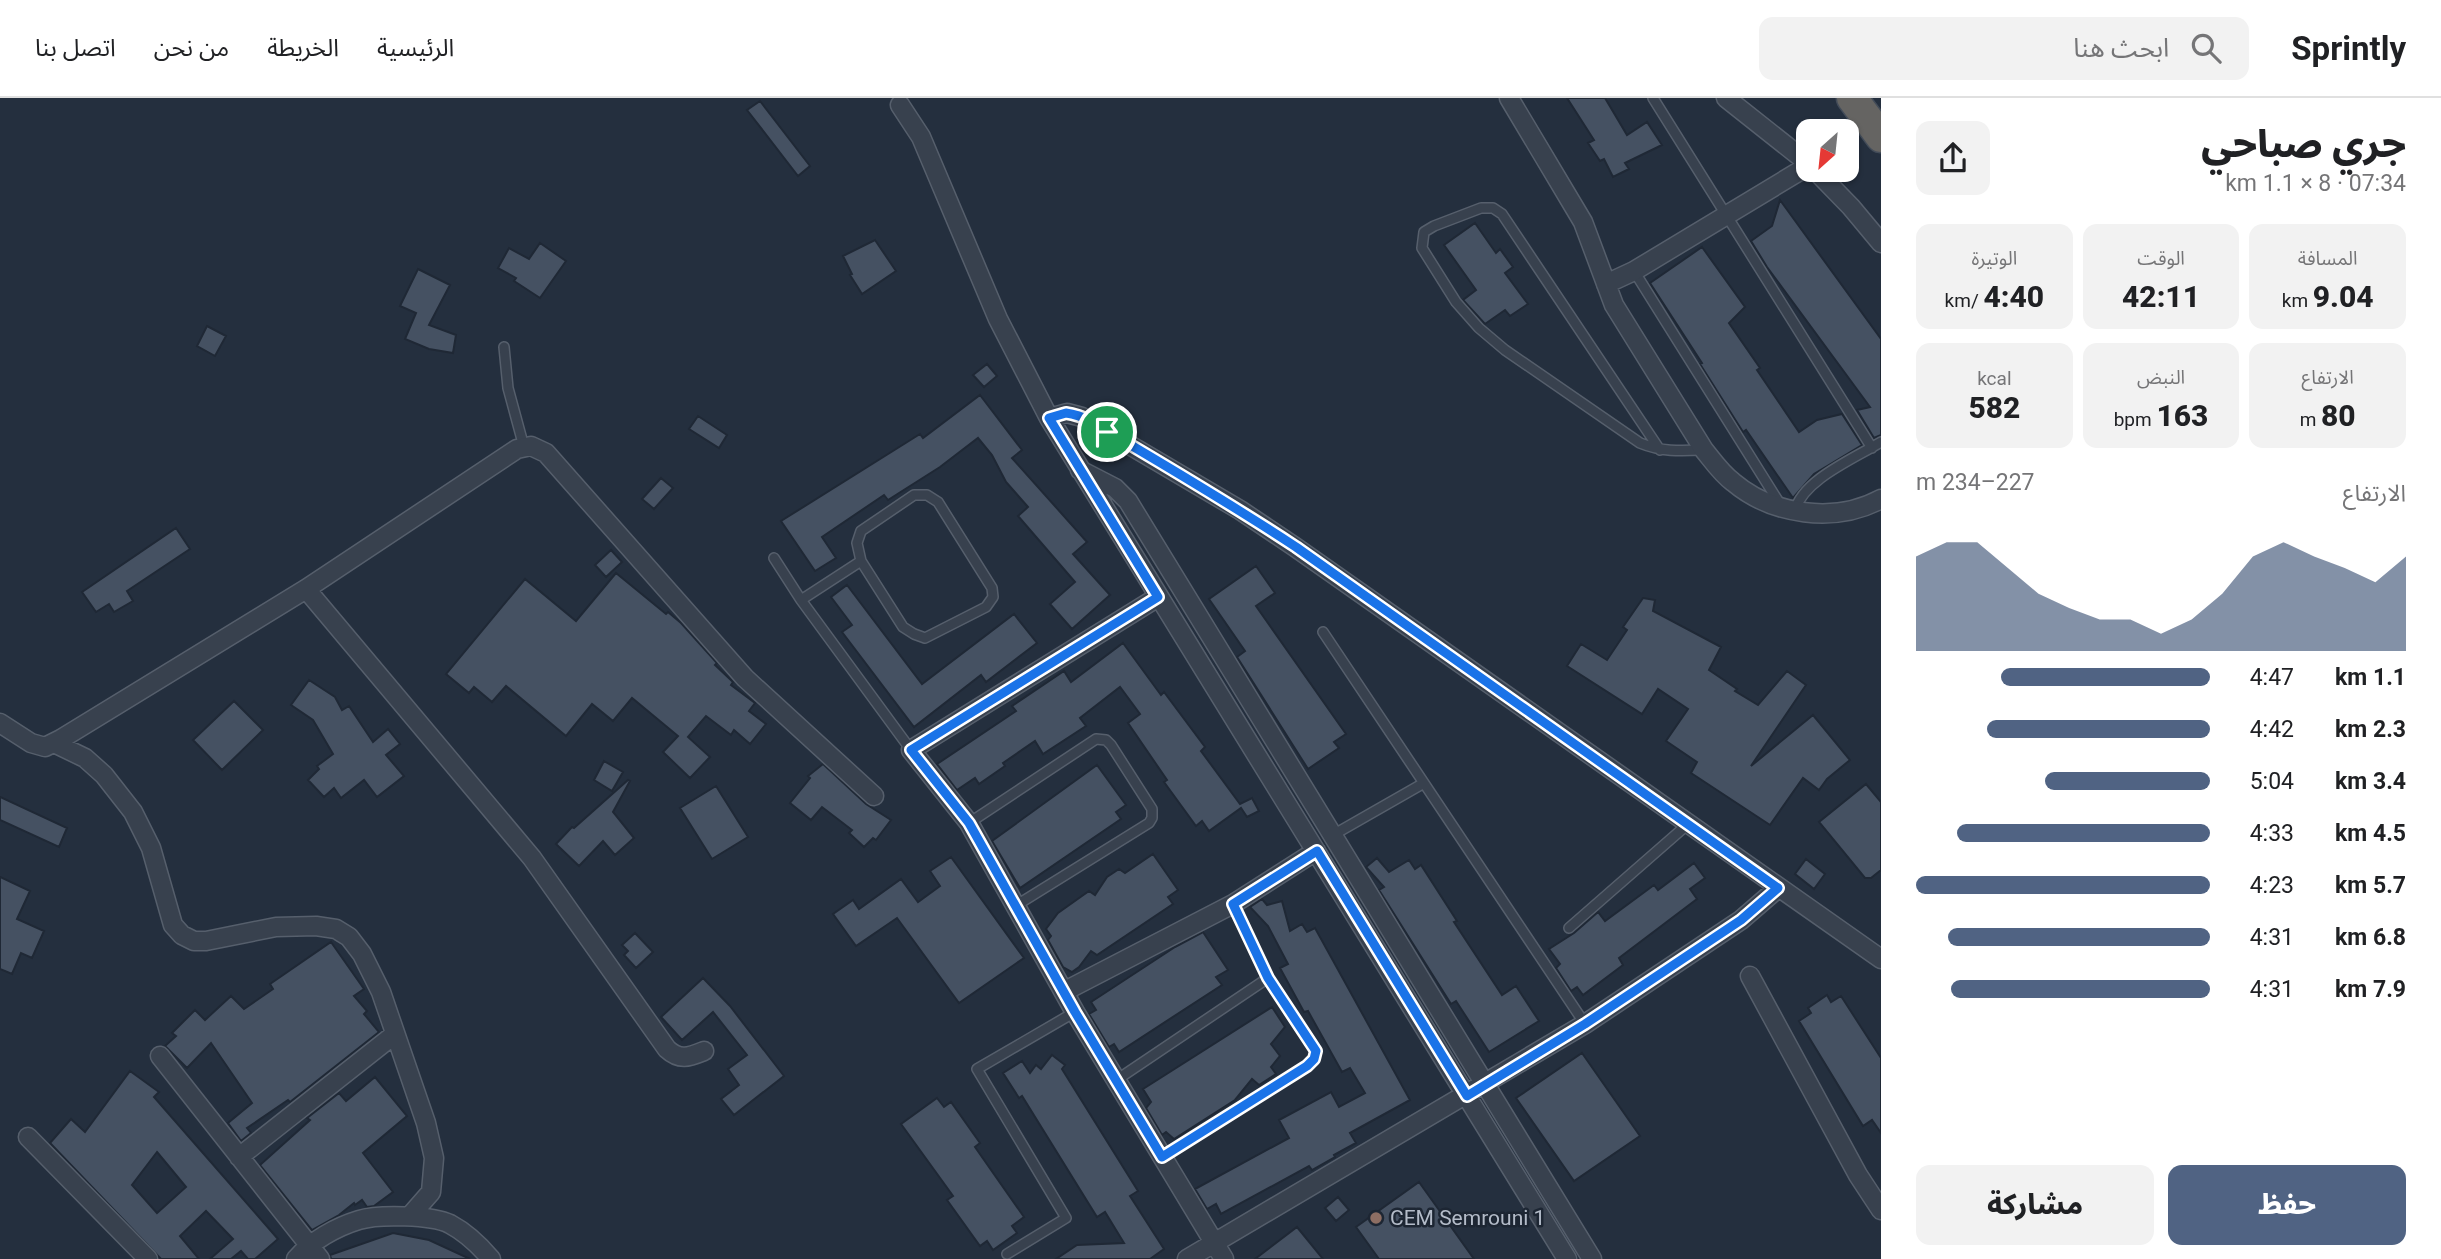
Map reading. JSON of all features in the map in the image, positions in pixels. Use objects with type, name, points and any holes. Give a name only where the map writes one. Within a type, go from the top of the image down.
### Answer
[{"type":"highway","points":[[1852,98],[1881,137]]},
{"type":"street","points":[[1509,98],[1583,222],[1614,305],[1704,450],[1721,472],[1749,494],[1788,510],[1836,513],[1871,505],[1881,499]]},
{"type":"street","points":[[1726,98],[1796,155]]},
{"type":"street","points":[[900,105],[921,137],[999,318],[1049,418],[1567,1259]]},
{"type":"street","points":[[1606,284],[1634,271],[1796,172]]},
{"type":"street","points":[[1827,182],[1881,243]]},
{"type":"street","points":[[1049,418],[1066,413],[1082,417],[1240,510],[1881,959]]},
{"type":"street","points":[[0,723],[31,743],[46,747],[54,743],[306,589],[523,447],[538,447],[745,678],[874,796]]},
{"type":"street","points":[[1080,470],[1115,488],[1128,500],[1592,1259]]},
{"type":"street","points":[[306,589],[533,858],[667,1049],[673,1055],[687,1058],[704,1051]]},
{"type":"street","points":[[1158,597],[911,750],[969,823],[1075,1012],[1224,1259]]},
{"type":"street","points":[[54,743],[85,758],[104,775],[133,812],[150,848],[173,925],[182,935],[194,941],[206,941],[276,927],[316,926],[336,929],[349,937],[362,954],[381,992],[396,1034],[426,1123],[434,1158],[431,1192],[410,1216]]},
{"type":"street","points":[[1065,991],[1233,904],[1317,851]]},
{"type":"street","points":[[1187,1259],[1585,1024],[1741,920],[1778,888]]},
{"type":"street","points":[[1750,976],[1858,1175],[1881,1210]]},
{"type":"street","points":[[239,1157],[396,1034]]},
{"type":"street","points":[[160,1056],[320,1259]]},
{"type":"street","points":[[28,1137],[148,1259]]},
{"type":"street","points":[[296,1259],[308,1244],[360,1219],[410,1216],[449,1223],[482,1248],[491,1259]]},
{"type":"lane","points":[[1634,271],[1788,510],[1812,485],[1877,445],[1653,98]]},
{"type":"lane","points":[[1660,450],[1502,214],[1493,208],[1481,208],[1424,232],[1421,243],[1425,253],[1456,302],[1479,328],[1505,350],[1631,437],[1660,450],[1704,450]]},
{"type":"lane","points":[[504,347],[508,388],[523,447]]},
{"type":"lane","points":[[914,495],[927,495],[938,502],[992,588],[993,597],[986,607],[925,638],[903,627],[861,561],[857,543],[861,531],[914,495]]},
{"type":"lane","points":[[774,558],[911,750]]},
{"type":"lane","points":[[802,600],[861,561]]},
{"type":"lane","points":[[1323,632],[1585,1024]]},
{"type":"lane","points":[[969,823],[1096,739],[1106,740],[1111,745],[1152,809],[1149,823],[1017,905]]},
{"type":"lane","points":[[1333,835],[1424,783]]},
{"type":"lane","points":[[1569,928],[1688,824]]},
{"type":"lane","points":[[1162,1157],[1314,1059],[1316,1051],[1268,978],[1233,904]]},
{"type":"lane","points":[[1115,1080],[1268,978]]},
{"type":"lane","points":[[1007,1254],[1066,1218],[977,1069],[1075,1012]]},
{"type":"building","points":[[1567,98],[1605,98],[1627,135],[1647,122],[1662,145],[1625,163],[1629,169],[1613,177],[1604,159],[1600,161],[1588,143],[1594,140]]},
{"type":"building","points":[[760,101],[810,166],[798,176],[747,110]]},
{"type":"building","points":[[1780,200],[1881,339],[1881,435],[1874,438],[1857,410],[1870,407],[1767,267],[1751,241],[1772,226]]},
{"type":"building","points":[[1475,223],[1496,253],[1500,249],[1513,267],[1505,273],[1528,304],[1510,316],[1505,310],[1485,324],[1463,300],[1476,290],[1444,245]]},
{"type":"building","points":[[875,240],[896,271],[862,294],[850,275],[852,274],[843,256]]},
{"type":"building","points":[[540,243],[566,261],[540,298],[514,281],[516,278],[498,268],[509,248],[529,259]]},
{"type":"building","points":[[1702,247],[1745,307],[1729,323],[1799,432],[1817,420],[1842,414],[1862,445],[1814,474],[1793,498],[1746,430],[1743,432],[1650,283]]},
{"type":"building","points":[[418,269],[450,285],[429,325],[456,335],[453,353],[429,349],[405,339],[416,313],[400,306]]},
{"type":"building","points":[[207,326],[226,336],[215,356],[197,346]]},
{"type":"building","points":[[987,364],[997,376],[984,387],[973,375]]},
{"type":"building","points":[[980,395],[1022,450],[1012,458],[1087,542],[1073,554],[1110,595],[1072,629],[1050,604],[1075,582],[1018,516],[1028,507],[1006,482],[992,455],[978,438],[940,467],[888,500],[884,495],[822,537],[836,558],[815,571],[781,521],[920,434],[923,438]]},
{"type":"building","points":[[698,416],[727,435],[719,448],[689,429]]},
{"type":"building","points":[[661,478],[673,488],[654,509],[642,499]]},
{"type":"building","points":[[176,528],[190,549],[127,591],[133,601],[114,612],[109,604],[96,612],[82,592]]},
{"type":"building","points":[[611,550],[622,562],[606,577],[595,565]]},
{"type":"building","points":[[1256,566],[1275,593],[1256,606],[1346,734],[1334,742],[1339,748],[1308,769],[1237,657],[1245,651],[1209,599]]},
{"type":"building","points":[[616,573],[681,623],[717,663],[715,665],[733,682],[731,685],[755,703],[749,711],[766,724],[750,744],[734,730],[731,735],[706,716],[688,737],[710,757],[690,778],[663,752],[678,736],[632,698],[613,721],[592,704],[566,736],[506,686],[492,702],[474,687],[469,693],[446,674],[525,579],[576,621]]},
{"type":"building","points":[[847,585],[922,684],[1014,614],[1037,643],[986,682],[981,675],[914,727],[842,632],[852,625],[831,597]]},
{"type":"building","points":[[1643,598],[1655,600],[1653,611],[1721,647],[1709,670],[1758,705],[1787,671],[1806,685],[1751,766],[1813,715],[1850,760],[1827,779],[1819,790],[1803,778],[1770,825],[1691,773],[1697,762],[1666,741],[1688,709],[1658,689],[1642,714],[1567,666],[1581,644],[1607,660],[1627,630],[1623,627]]},
{"type":"building","points":[[1123,643],[1161,695],[1164,692],[1205,747],[1201,751],[1240,804],[1252,798],[1259,811],[1247,817],[1241,808],[1209,831],[1202,821],[1196,826],[1164,782],[1167,780],[1128,723],[1140,714],[1120,687],[1080,718],[1086,726],[1043,754],[1035,741],[979,784],[975,778],[957,790],[937,764],[1016,711],[1012,706],[1064,671],[1071,682]]},
{"type":"building","points":[[309,680],[335,697],[342,710],[349,706],[373,742],[388,729],[400,744],[386,755],[404,776],[377,797],[364,780],[341,798],[334,788],[324,797],[308,780],[319,769],[317,766],[333,754],[313,720],[291,705]]},
{"type":"building","points":[[234,701],[263,730],[222,770],[193,740]]},
{"type":"building","points":[[604,761],[623,772],[612,791],[594,780]]},
{"type":"building","points":[[823,764],[866,804],[891,820],[876,840],[873,838],[864,847],[849,833],[852,830],[822,807],[811,820],[790,803],[810,778],[808,776]]},
{"type":"building","points":[[1097,765],[1126,805],[1116,812],[1121,819],[1020,888],[992,841]]},
{"type":"building","points":[[630,781],[613,812],[634,838],[615,855],[603,841],[579,866],[556,844]]},
{"type":"building","points":[[1866,784],[1881,802],[1881,870],[1871,878],[1865,878],[1819,822]]},
{"type":"building","points":[[716,786],[748,837],[712,859],[680,808]]},
{"type":"building","points":[[0,797],[67,828],[59,847],[0,820]]},
{"type":"building","points":[[1153,854],[1178,890],[1168,897],[1173,904],[1097,955],[1091,951],[1072,972],[1063,967],[1048,940],[1051,936],[1046,929],[1058,913],[1089,891],[1095,895],[1107,877],[1119,869],[1125,873]]},
{"type":"building","points":[[951,857],[1024,958],[959,1003],[897,918],[856,946],[833,914],[853,900],[859,909],[901,879],[918,902],[940,886],[930,871]]},
{"type":"building","points":[[1377,858],[1389,872],[1409,860],[1415,869],[1421,865],[1457,921],[1454,922],[1502,995],[1516,986],[1539,1021],[1489,1052],[1456,1001],[1451,1004],[1379,890],[1384,887],[1366,867]]},
{"type":"building","points":[[1806,859],[1825,874],[1814,889],[1795,874]]},
{"type":"building","points":[[1694,863],[1705,878],[1690,889],[1697,899],[1619,958],[1623,965],[1583,995],[1577,987],[1571,991],[1556,968],[1560,964],[1549,949],[1574,933],[1598,912],[1605,921],[1654,885],[1658,890]]},
{"type":"building","points":[[0,877],[30,891],[17,919],[44,931],[32,958],[21,953],[12,974],[0,969]]},
{"type":"building","points":[[1262,899],[1267,905],[1282,901],[1290,931],[1302,924],[1307,932],[1315,928],[1410,1100],[1350,1133],[1356,1143],[1334,1155],[1335,1157],[1312,1170],[1309,1166],[1221,1214],[1216,1204],[1207,1209],[1195,1189],[1289,1138],[1279,1120],[1331,1092],[1339,1107],[1365,1093],[1350,1068],[1342,1072],[1280,968],[1288,964],[1268,926],[1250,907]]},
{"type":"building","points":[[1203,932],[1228,970],[1216,977],[1222,985],[1119,1052],[1114,1044],[1109,1047],[1089,1014],[1096,1010],[1091,1002],[1175,947]]},
{"type":"building","points":[[635,933],[653,952],[636,968],[624,955],[628,951],[622,945]]},
{"type":"building","points":[[331,942],[364,989],[354,996],[367,1011],[364,1014],[379,1032],[290,1102],[288,1100],[247,1128],[251,1133],[241,1141],[228,1123],[252,1103],[211,1043],[187,1068],[165,1046],[176,1036],[172,1033],[195,1010],[205,1020],[231,996],[244,1009],[273,989],[270,984]]},
{"type":"building","points":[[703,978],[730,1006],[784,1076],[734,1115],[721,1099],[739,1085],[728,1069],[747,1055],[713,1012],[682,1040],[661,1017]]},
{"type":"building","points":[[1827,995],[1831,1002],[1841,996],[1881,1058],[1881,1133],[1872,1120],[1863,1126],[1799,1021],[1811,1013],[1808,1008]]},
{"type":"building","points":[[1272,1007],[1285,1027],[1271,1044],[1280,1056],[1271,1067],[1276,1074],[1259,1085],[1252,1079],[1235,1100],[1174,1139],[1166,1132],[1162,1135],[1146,1108],[1151,1102],[1143,1089]]},
{"type":"building","points":[[1582,1053],[1640,1136],[1574,1181],[1516,1098]]},
{"type":"building","points":[[1052,1055],[1065,1065],[1062,1069],[1138,1191],[1130,1196],[1164,1249],[1150,1259],[1056,1259],[1077,1245],[1124,1243],[1105,1212],[1097,1217],[1022,1096],[1019,1098],[1003,1073],[1022,1061],[1030,1073],[1036,1065],[1041,1069]]},
{"type":"building","points":[[130,1071],[159,1092],[154,1097],[278,1239],[255,1259],[248,1259],[241,1251],[231,1259],[210,1259],[233,1239],[206,1211],[180,1236],[199,1259],[161,1259],[50,1143],[71,1119],[85,1132]],"holes":[[[157,1152],[186,1187],[157,1213],[132,1185]]]},
{"type":"building","points":[[375,1077],[407,1116],[363,1153],[393,1192],[374,1206],[367,1207],[362,1200],[355,1205],[354,1203],[312,1230],[260,1165],[310,1120],[307,1118],[339,1093],[346,1101]]},
{"type":"building","points":[[937,1098],[944,1107],[951,1102],[980,1143],[975,1147],[1024,1217],[1012,1226],[1017,1233],[993,1250],[987,1241],[980,1246],[947,1200],[953,1196],[901,1124]]},
{"type":"building","points":[[1419,1182],[1474,1259],[1379,1259],[1356,1227]]},
{"type":"building","points":[[1338,1197],[1349,1210],[1336,1221],[1325,1208]]},
{"type":"building","points":[[1297,1227],[1323,1259],[1255,1259]]},
{"type":"building","points":[[393,1233],[429,1240],[470,1259],[331,1259],[330,1255]]},
{"type":"place","name":"CEM Semrouni 1","points":[[1376,1218]]},
{"type":"route","points":[[1066,413],[1075,414],[1107,432],[1240,510],[1296,547],[1778,888],[1741,920],[1585,1024],[1467,1096],[1317,851],[1233,904],[1268,978],[1316,1051],[1314,1059],[1162,1157],[1075,1012],[969,823],[911,750],[1158,597],[1049,418],[1066,413]]}]
